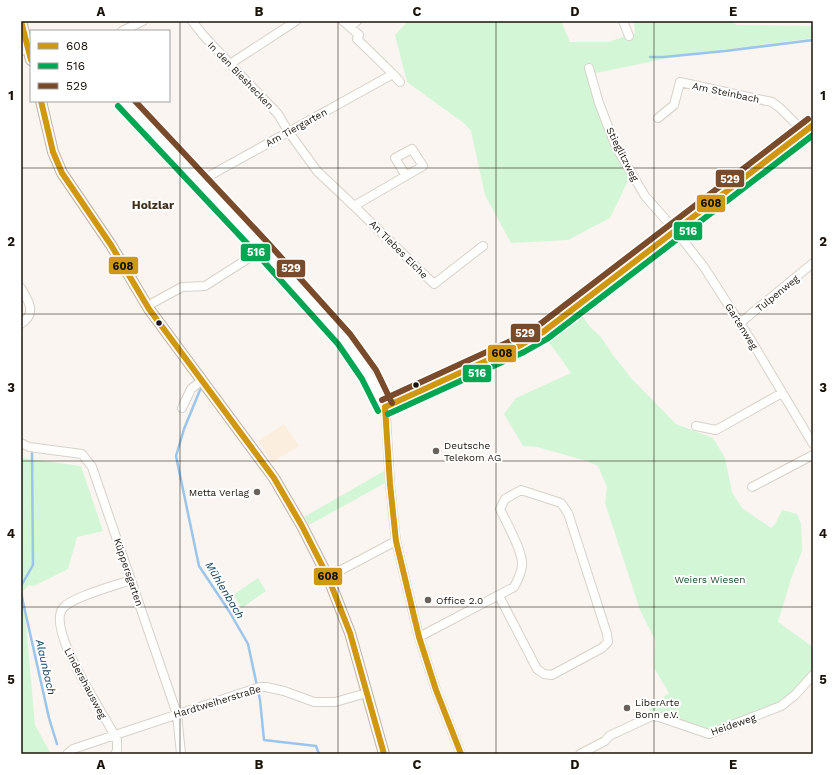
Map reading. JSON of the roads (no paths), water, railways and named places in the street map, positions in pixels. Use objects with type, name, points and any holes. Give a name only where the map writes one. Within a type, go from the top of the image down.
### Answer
[{"type":"main road","points":[[21,21],[27,49]]},
{"type":"main road","points":[[41,102],[53,152],[62,173],[111,245],[147,306],[274,478],[302,526],[328,577],[350,633],[384,754]]},
{"type":"street","points":[[124,30],[143,21]]},
{"type":"street","name":"In den Bieshecken","points":[[192,21],[203,35],[278,114],[288,131]]},
{"type":"street","points":[[230,64],[296,21]]},
{"type":"street","points":[[343,21],[359,35],[357,39],[400,82]]},
{"type":"street","points":[[350,27],[357,21]]},
{"type":"street","points":[[623,21],[629,36]]},
{"type":"street","name":"Stieglitzweg","points":[[589,68],[599,103],[616,147],[644,196],[675,230]]},
{"type":"street","name":"Am Tiergarten","points":[[200,181],[391,72]]},
{"type":"street","name":"Am Steinbach","points":[[658,118],[674,105],[680,82],[772,102],[804,132]]},
{"type":"street","points":[[125,102],[263,249],[352,349],[369,375],[385,408],[390,484],[396,541],[419,636],[436,690],[461,754]]},
{"type":"street","points":[[385,408],[514,348],[543,332],[813,125]]},
{"type":"street","name":"An Tiebes Eiche","points":[[288,131],[317,171],[434,284],[483,246]]},
{"type":"street","points":[[354,206],[406,176]]},
{"type":"street","name":"Gartenweg","points":[[675,230],[704,267],[740,323],[813,444]]},
{"type":"street","points":[[147,306],[182,287],[205,286],[263,249]]},
{"type":"street","name":"Tulpenweg","points":[[740,323],[813,263]]},
{"type":"street","points":[[21,288],[30,303],[30,312],[26,320],[21,324]]},
{"type":"street","points":[[182,408],[191,389],[201,381]]},
{"type":"street","points":[[696,426],[716,430],[782,393]]},
{"type":"street","points":[[803,426],[813,425]]},
{"type":"street","name":"Küppersgarten","points":[[21,443],[29,447],[82,454],[92,467],[178,714],[181,754]]},
{"type":"street","points":[[752,487],[813,455]]},
{"type":"street","points":[[419,636],[514,587],[520,576],[522,556],[500,509],[505,499],[522,490],[561,503],[568,513],[607,634],[608,642],[602,648],[552,675],[544,674],[538,669],[499,596]]},
{"type":"street","points":[[328,577],[396,541]]},
{"type":"street","name":"Lindershausweg","points":[[115,735],[70,656],[60,626],[60,614],[63,608],[73,600],[131,580]]},
{"type":"street","name":"Heideweg","points":[[580,754],[604,741],[609,736],[652,716],[708,734],[781,706],[796,695],[813,675]]},
{"type":"street","name":"Hardtweiherstraße","points":[[67,754],[73,749],[253,688],[266,687],[284,691],[314,702],[335,702],[367,693]]},
{"type":"street","points":[[115,735],[117,740],[117,751],[115,754]]},
{"type":"waterway","points":[[650,57],[725,51],[813,40]]},
{"type":"waterway","name":"Mühlenbach","points":[[200,390],[184,429],[176,456],[199,566],[229,611],[248,644],[260,700],[264,740],[316,746],[319,754]]},
{"type":"waterway","name":"Alaunbach","points":[[21,586],[33,565],[32,453]]},
{"type":"waterway","name":"Alaunbach","points":[[21,593],[49,718],[57,744]]},
{"type":"place","name":"Deutsche Telekom AG","points":[[436,451]]},
{"type":"place","name":"Metta Verlag","points":[[257,492]]},
{"type":"place","name":"Office 2.0","points":[[428,600]]},
{"type":"place","name":"LiberArte Bonn e.V.","points":[[627,708]]},
{"type":"district","name":"Holzlar","points":[[153,205]]},
{"type":"park label","name":"Weiers Wiesen","points":[[710,579]]}]
